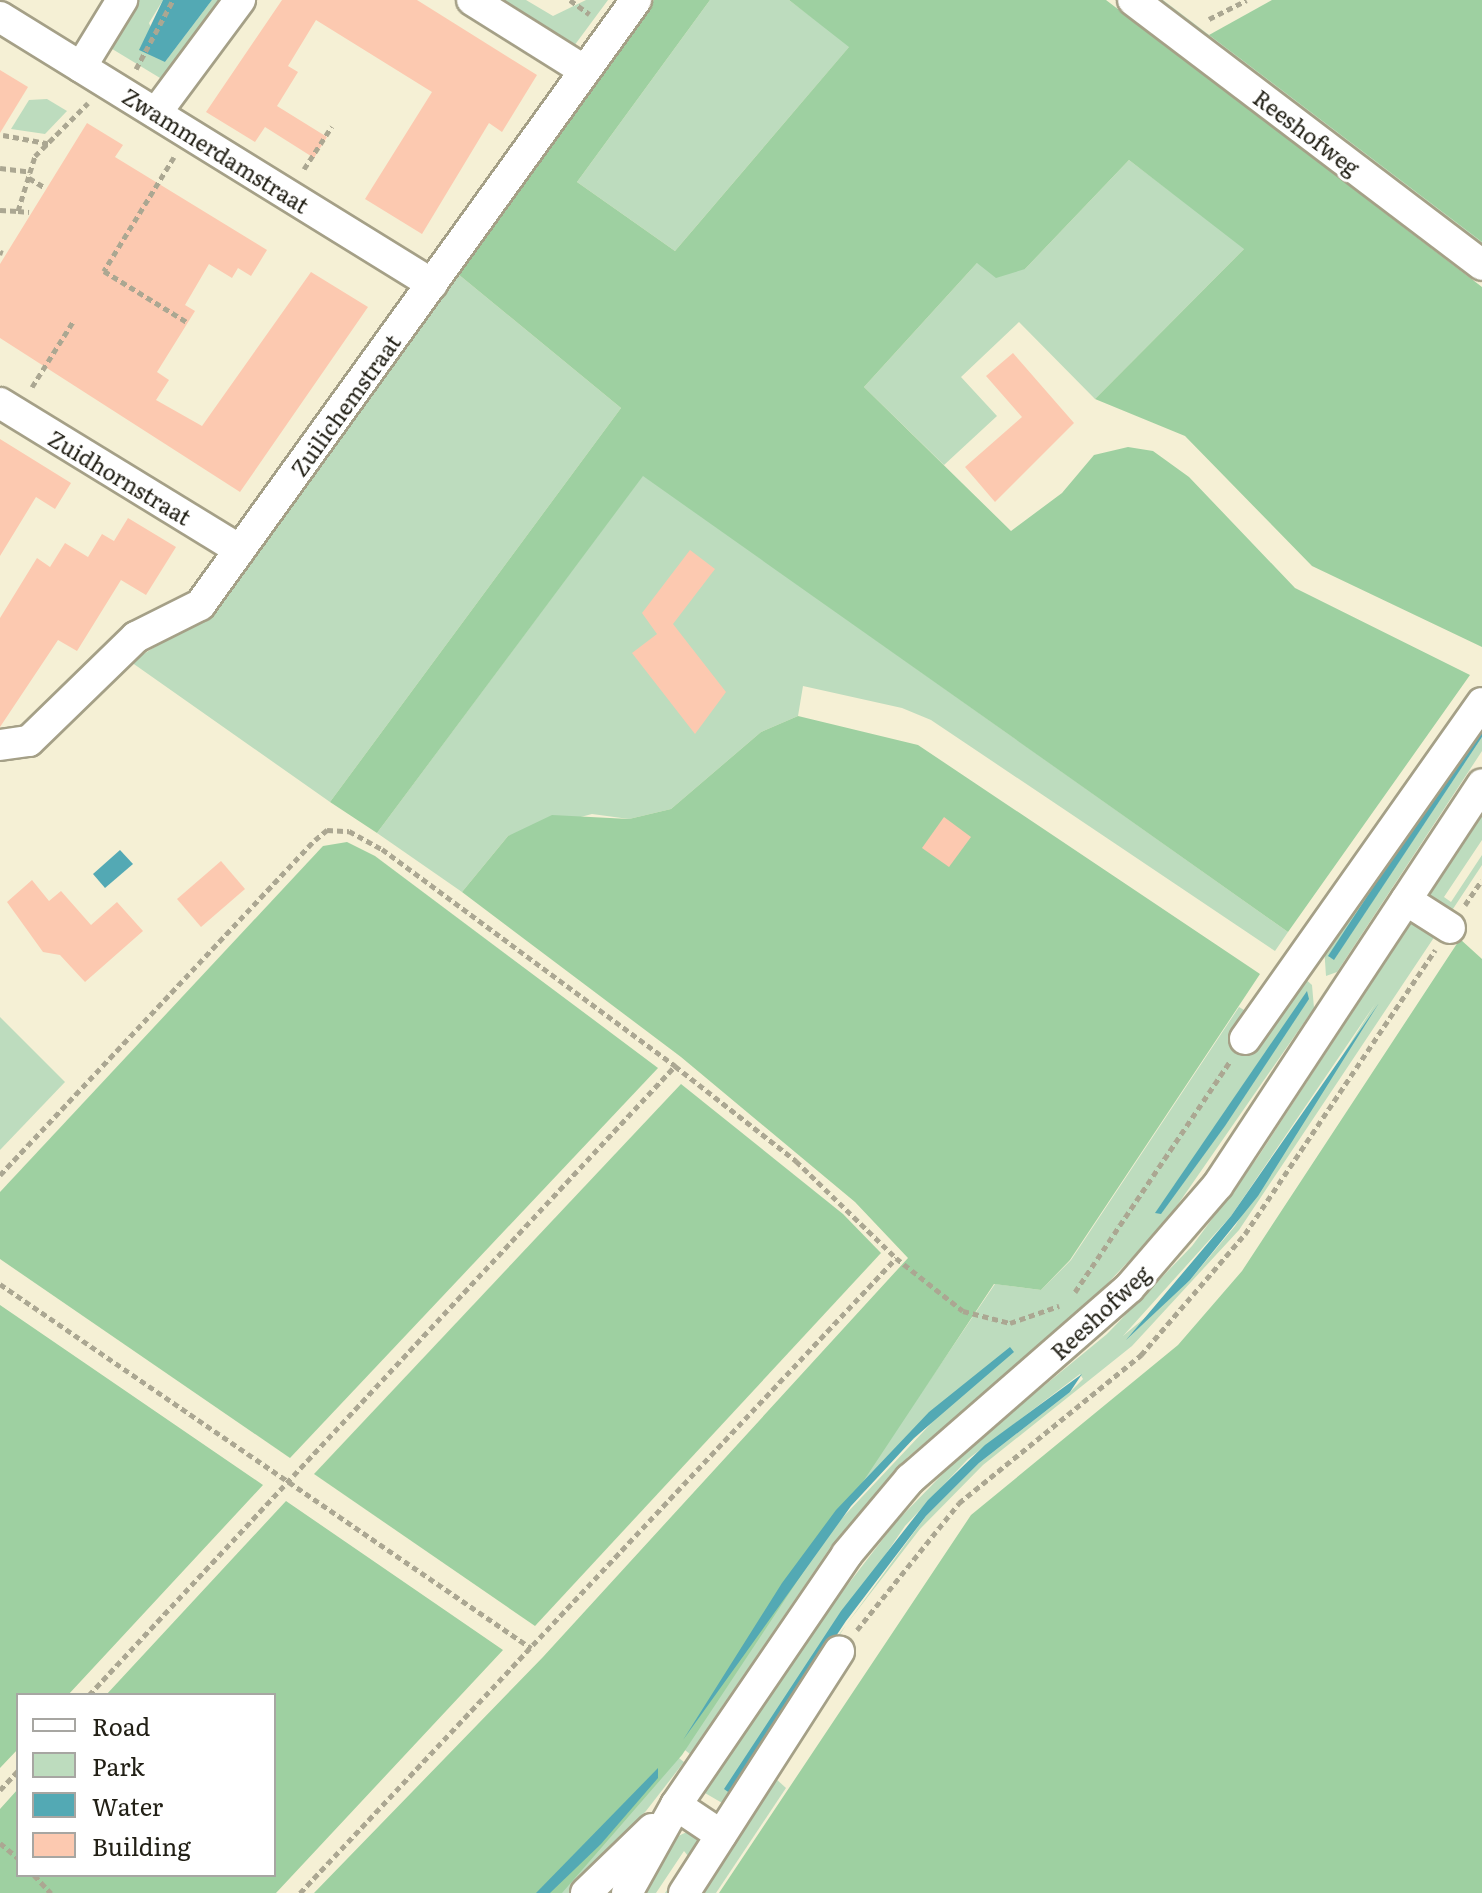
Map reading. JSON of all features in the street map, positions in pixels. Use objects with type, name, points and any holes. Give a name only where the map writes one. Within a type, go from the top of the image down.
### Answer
[{"type":"street","points":[[92,74],[122,0]]},
{"type":"street","points":[[156,113],[240,0]]},
{"type":"street","points":[[472,0],[585,71]]},
{"type":"street","name":"Zuilichemstraat","points":[[0,745],[29,741],[136,637],[200,605],[636,0]]},
{"type":"street","name":"Reeshofweg","points":[[1133,0],[1482,265]]},
{"type":"street","name":"Zwammerdamstraat","points":[[0,17],[432,284]]},
{"type":"street","name":"Zuidhornstraat","points":[[8,408],[240,550]]},
{"type":"street","points":[[1245,1039],[1482,703]]},
{"type":"street","name":"Reeshofweg","points":[[627,1893],[676,1805],[847,1554],[910,1479],[1079,1334],[1173,1241],[1218,1185],[1482,784]]},
{"type":"street","points":[[1406,900],[1450,928]]},
{"type":"street","points":[[684,1893],[839,1652]]},
{"type":"street","points":[[676,1805],[721,1835]]},
{"type":"street","name":"Reeshofweg","points":[[586,1893],[676,1805]]},
{"type":"path","points":[[138,65],[173,0]]},
{"type":"path","points":[[570,0],[592,17]]},
{"type":"path","points":[[1177,33],[1247,0]]},
{"type":"path","points":[[18,211],[35,156],[79,119],[92,74]]},
{"type":"path","points":[[288,195],[332,126]]},
{"type":"path","points":[[187,322],[104,271],[188,133]]},
{"type":"path","points":[[3,135],[51,144]]},
{"type":"path","points":[[0,168],[30,175],[44,187]]},
{"type":"path","points":[[0,210],[29,212]]},
{"type":"path","points":[[8,408],[74,320]]},
{"type":"path","points":[[0,1175],[327,830],[349,831],[382,849],[675,1066],[796,1161],[896,1258],[963,1311],[1010,1323],[1070,1300],[1245,1039]]},
{"type":"path","points":[[91,1693],[675,1066]]},
{"type":"path","points":[[300,1893],[896,1258]]},
{"type":"path","points":[[0,1284],[531,1648]]},
{"type":"path","points":[[0,1790],[16,1773]]},
{"type":"path","points":[[0,1843],[16,1856]]},
{"type":"path","points":[[36,1877],[51,1893]]},
{"type":"green space","points":[[131,0],[163,0],[149,23],[165,62],[212,0],[225,0],[165,81],[104,44]]},
{"type":"green space","points":[[490,0],[526,0],[553,16],[586,0],[608,0],[574,46]]},
{"type":"green space","points":[[654,0],[710,0],[577,182],[675,251],[849,47],[789,0],[1106,0],[1482,287],[1482,647],[1312,566],[1185,436],[1095,399],[1244,249],[1129,160],[1025,269],[996,278],[977,263],[864,387],[1011,531],[1062,493],[1094,455],[1128,447],[1153,451],[1189,477],[1295,588],[1470,675],[1288,932],[643,476],[377,833],[330,802],[621,408],[458,274]]},
{"type":"green space","points":[[710,0],[789,0],[850,46],[675,251],[577,182]]},
{"type":"green space","points":[[1149,0],[1163,0],[1482,242],[1482,253]]},
{"type":"green space","points":[[1272,0],[1482,0],[1482,242],[1209,35]]},
{"type":"green space","points":[[47,99],[67,111],[45,134],[11,129],[29,100]]},
{"type":"green space","points":[[1129,160],[1245,248],[1095,399],[1019,322],[961,377],[997,416],[944,465],[864,387],[977,263],[1025,269]]},
{"type":"green space","points":[[458,274],[621,408],[330,802],[131,662],[210,612]]},
{"type":"green space","points":[[643,475],[1288,932],[1275,951],[931,720],[902,708],[803,686],[798,716],[761,732],[671,809],[629,819],[592,814],[508,836],[462,892],[377,833]]},
{"type":"green space","points":[[798,716],[918,745],[1260,974],[1070,1260],[1041,1290],[994,1284],[682,1755],[562,1893],[314,1893],[543,1657],[908,1258],[855,1202],[681,1057],[462,892],[508,836],[552,815],[629,819],[671,809],[761,732]]},
{"type":"green space","points":[[1482,721],[1329,957],[1334,959],[1482,737],[1482,751],[1337,972],[1326,976],[1324,946]]},
{"type":"green space","points":[[1482,815],[1482,840],[1444,897],[1451,902],[1482,855],[1482,865],[1447,918],[1428,897]]},
{"type":"green space","points":[[347,842],[375,856],[658,1068],[290,1458],[0,1259],[0,1192],[323,846]]},
{"type":"green space","points":[[1412,921],[1439,930],[1239,1230],[1132,1346],[983,1465],[920,1529],[847,1624],[926,1516],[979,1463],[1070,1392],[1083,1379],[1080,1374],[968,1459],[905,1526],[725,1790],[846,1625],[729,1807],[705,1793],[826,1613],[896,1522],[968,1448],[1107,1334],[1192,1246],[1258,1157]],"holes":[[[1375,1004],[1235,1226],[1190,1280],[1123,1336],[1231,1216]]]},
{"type":"green space","points":[[1460,939],[1482,959],[1482,1893],[719,1893],[971,1515],[1178,1345],[1242,1271]]},
{"type":"green space","points":[[1303,977],[1312,985],[1314,1008],[1165,1223],[1084,1308],[908,1457],[832,1545],[690,1754],[676,1743],[829,1532],[939,1415],[848,1501],[995,1284],[1041,1290],[1071,1260],[1239,1007],[1271,1026]]},
{"type":"green space","points":[[0,1017],[65,1082],[0,1150]]},
{"type":"green space","points":[[681,1084],[843,1214],[881,1253],[535,1626],[314,1474]]},
{"type":"green space","points":[[0,1305],[263,1485],[70,1693],[16,1693],[16,1751],[0,1768]]},
{"type":"green space","points":[[286,1501],[503,1650],[276,1893],[0,1893],[0,1809],[16,1791],[16,1877],[276,1877],[276,1693],[108,1693]]},
{"type":"green space","points":[[670,1751],[684,1762],[646,1811],[569,1893],[550,1893]]},
{"type":"green space","points":[[775,1778],[786,1788],[716,1893],[699,1893]]},
{"type":"green space","points":[[689,1831],[700,1840],[672,1893],[665,1893],[689,1857],[684,1851],[656,1893],[639,1893],[676,1837]]},
{"type":"water","points":[[163,0],[212,0],[165,62],[139,50]]},
{"type":"water","points":[[1482,721],[1482,737],[1334,960],[1328,956]]},
{"type":"water","points":[[120,850],[133,864],[105,888],[93,874]]},
{"type":"water","points":[[1307,991],[1309,999],[1225,1126],[1161,1214],[1155,1213]]},
{"type":"water","points":[[1379,1003],[1258,1196],[1190,1280],[1126,1340],[1231,1216]]},
{"type":"water","points":[[1010,1347],[1014,1352],[914,1438],[851,1506],[683,1740],[782,1583],[836,1510],[929,1412]]},
{"type":"water","points":[[1082,1374],[1070,1392],[979,1463],[926,1516],[846,1621],[731,1794],[724,1789],[841,1611],[928,1500],[985,1445]]},
{"type":"water","points":[[658,1768],[658,1778],[601,1844],[550,1893],[536,1893]]},
{"type":"building","points":[[282,0],[417,0],[537,75],[502,132],[489,123],[422,234],[365,199],[432,92],[316,20],[288,66],[298,72],[277,106],[327,137],[314,158],[265,127],[255,142],[206,112]]},
{"type":"building","points":[[0,70],[28,87],[0,133]]},
{"type":"building","points":[[87,123],[123,145],[115,157],[267,250],[251,276],[238,268],[232,278],[209,264],[185,305],[195,311],[157,372],[169,380],[156,400],[202,426],[311,272],[368,307],[240,492],[0,338],[0,264]]},
{"type":"building","points":[[1013,353],[1074,423],[995,502],[965,467],[1022,417],[986,376]]},
{"type":"building","points":[[0,439],[71,483],[55,509],[36,497],[0,556]]},
{"type":"building","points":[[128,518],[176,547],[146,595],[121,580],[77,651],[58,640],[0,727],[0,618],[37,558],[50,567],[65,543],[88,557],[102,534],[114,541]]},
{"type":"building","points":[[690,550],[715,569],[673,624],[726,692],[695,734],[632,653],[657,634],[642,613]]},
{"type":"building","points":[[944,817],[971,837],[949,867],[922,848]]},
{"type":"building","points":[[221,861],[245,889],[201,927],[177,899]]},
{"type":"building","points":[[32,880],[49,901],[61,891],[91,925],[117,902],[143,931],[85,982],[60,955],[43,952],[7,902]]}]
